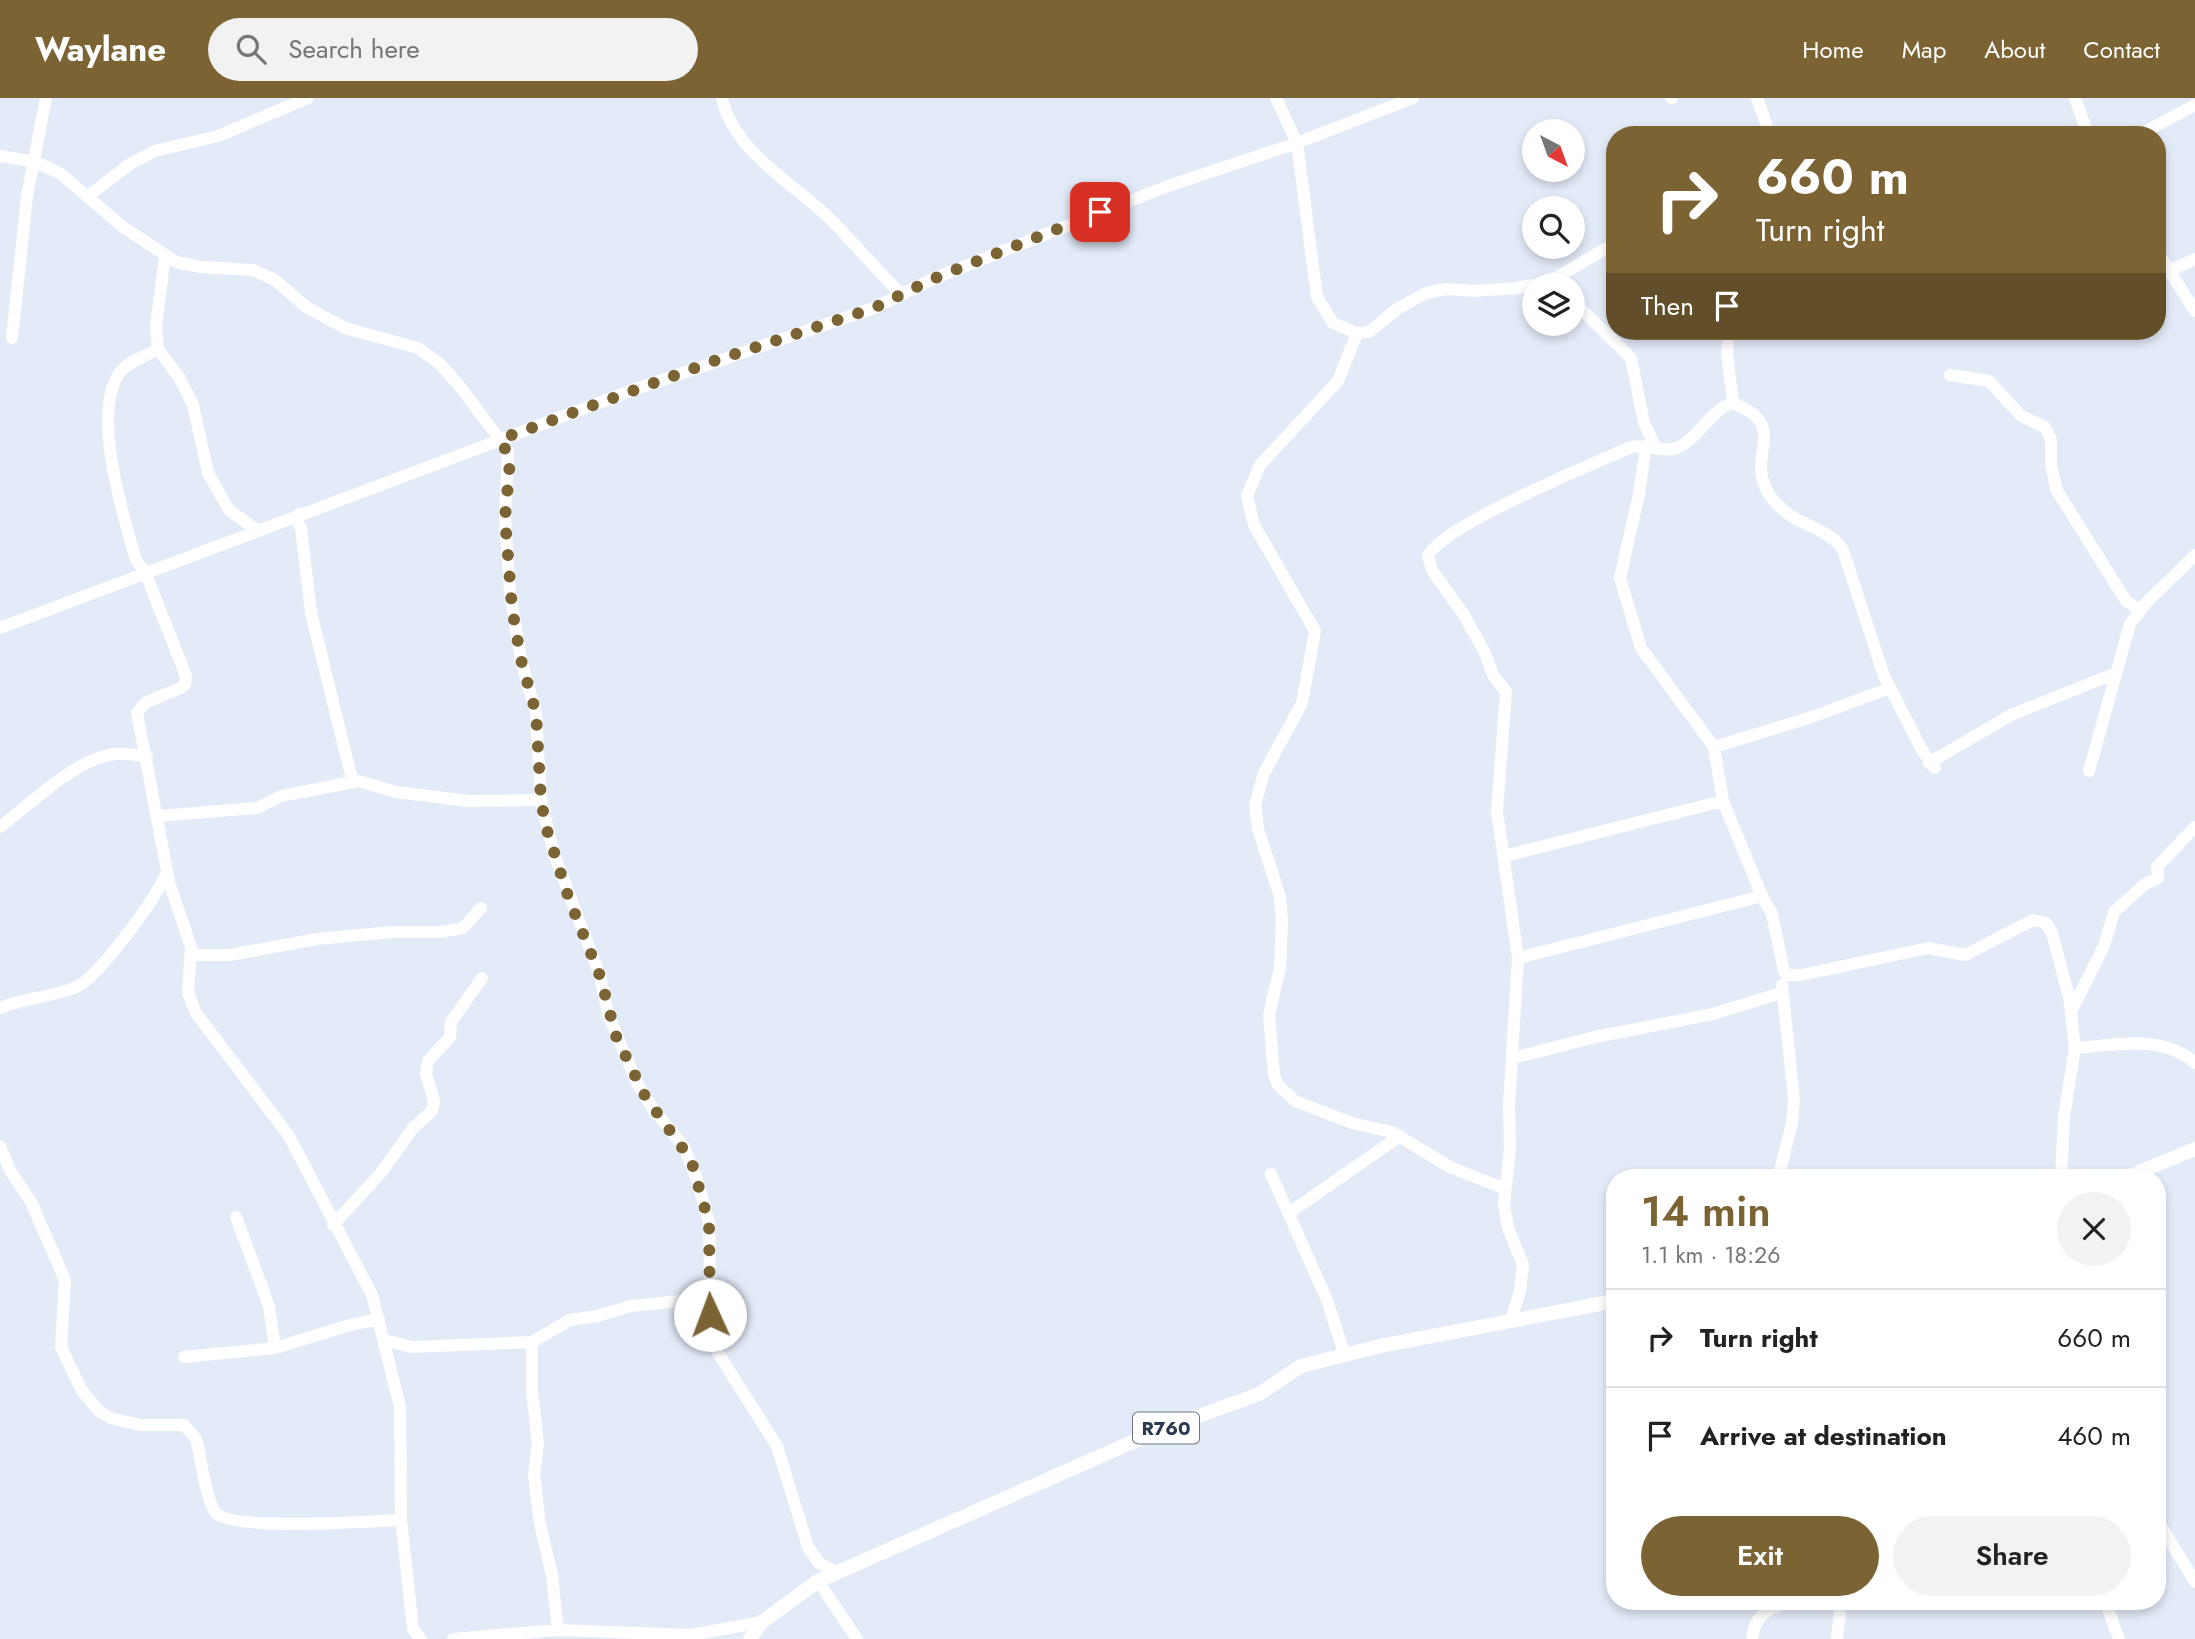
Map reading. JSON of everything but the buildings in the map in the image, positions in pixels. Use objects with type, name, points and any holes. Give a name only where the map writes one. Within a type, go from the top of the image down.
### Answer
[{"type":"main road","points":[[2147,1169],[2195,1149]]},
{"type":"main road","name":"R760","points":[[750,1639],[762,1622],[818,1581],[836,1572],[1155,1432],[1259,1394],[1301,1366],[1344,1353],[1606,1303]]},
{"type":"street","points":[[12,338],[27,196],[36,162],[46,98]]},
{"type":"street","points":[[88,196],[130,163],[155,151],[218,136],[309,98]]},
{"type":"street","points":[[722,98],[741,137],[831,221],[900,293]]},
{"type":"street","points":[[1276,98],[1297,143],[1317,297],[1333,323],[1357,333],[1369,332],[1406,303],[1437,290],[1522,287]]},
{"type":"street","points":[[0,628],[702,365],[874,308],[900,293],[1168,186],[1297,143],[1413,98]]},
{"type":"street","points":[[1757,98],[1767,126]]},
{"type":"street","points":[[2075,98],[2085,126]]},
{"type":"street","points":[[2156,126],[2195,105]]},
{"type":"street","points":[[0,156],[36,162],[61,174],[123,227],[165,256],[201,267],[253,270],[275,280],[306,307],[345,328],[418,348],[445,370],[501,439],[510,461],[505,518],[512,603],[521,660],[538,727],[541,800],[554,854],[600,976],[616,1036],[642,1092],[691,1160],[709,1223],[711,1331],[718,1353],[777,1446],[808,1547],[819,1563],[836,1572]]},
{"type":"street","points":[[1569,273],[1606,249]]},
{"type":"street","points":[[165,256],[156,326],[158,349],[193,405],[208,473],[214,484],[229,510],[257,530]]},
{"type":"street","points":[[2169,271],[2195,259]]},
{"type":"street","points":[[2166,266],[2195,311]]},
{"type":"street","points":[[1585,313],[1606,333]]},
{"type":"street","points":[[1357,333],[1338,381],[1260,465],[1247,496],[1254,525],[1315,631],[1302,703],[1264,773],[1255,805],[1258,829],[1280,897],[1282,920],[1280,967],[1269,1015],[1274,1075],[1278,1085],[1295,1101],[1352,1123],[1381,1128],[1400,1136],[1451,1167],[1505,1189]]},
{"type":"street","points":[[1613,340],[1632,358],[1650,446],[1620,578],[1641,648],[1713,747],[1723,801],[1772,914],[1784,971],[1781,993],[1794,1100],[1793,1123],[1780,1169]]},
{"type":"street","points":[[1731,340],[1727,353],[1733,403]]},
{"type":"street","points":[[158,349],[124,368],[115,383],[109,409],[108,443],[138,566],[145,572],[187,680],[180,688],[145,703],[137,713],[168,872],[188,933],[192,955],[188,993],[196,1013],[289,1136],[333,1224],[365,1279],[379,1319],[400,1407],[401,1521],[413,1629],[421,1639]]},
{"type":"street","points":[[1950,375],[1989,381],[2021,416],[2045,427],[2051,440],[2051,463],[2056,489],[2126,601],[2140,610]]},
{"type":"street","points":[[1511,1320],[1520,1291],[1523,1265],[1505,1217],[1518,958],[1497,811],[1506,692],[1493,675],[1464,615],[1432,569],[1428,556],[1437,545],[1479,518],[1631,447],[1650,446],[1668,450],[1680,446],[1718,410],[1733,403],[1750,410],[1762,420],[1765,436],[1760,475],[1772,498],[1788,516],[1832,536],[1843,550],[1876,657],[1889,688],[1932,766],[2011,715],[2114,674]]},
{"type":"street","points":[[299,514],[296,520],[300,528],[311,613],[348,771],[355,782]]},
{"type":"street","points":[[2089,771],[2130,624],[2140,610],[2195,555]]},
{"type":"street","points":[[1713,747],[1812,717],[1889,688]]},
{"type":"street","points":[[0,827],[67,777],[98,758],[126,753],[147,757]]},
{"type":"street","points":[[158,816],[257,808],[281,796],[355,782],[396,792],[469,801],[541,800]]},
{"type":"street","points":[[1504,856],[1723,801]]},
{"type":"street","points":[[2072,1010],[2104,946],[2114,912],[2144,884],[2158,878],[2157,867],[2195,827]]},
{"type":"street","points":[[0,1008],[63,992],[86,981],[156,895],[168,872]]},
{"type":"street","points":[[1518,958],[1762,896]]},
{"type":"street","points":[[192,955],[230,955],[317,939],[392,932],[441,932],[470,923],[481,908]]},
{"type":"street","points":[[1784,971],[1792,976],[1820,972],[1928,948],[1965,955],[2036,919],[2046,923],[2052,933],[2072,1010],[2075,1048],[2064,1117],[2061,1169]]},
{"type":"street","points":[[333,1224],[380,1174],[414,1128],[432,1111],[434,1101],[426,1074],[428,1061],[450,1037],[451,1022],[482,978]]},
{"type":"street","points":[[1513,1058],[1595,1037],[1713,1014],[1781,993]]},
{"type":"street","points":[[2075,1048],[2155,1044],[2183,1052],[2195,1063]]},
{"type":"street","points":[[1289,1213],[1400,1136]]},
{"type":"street","points":[[0,1146],[31,1202],[65,1280],[61,1347],[82,1391],[99,1411],[125,1423],[184,1425],[190,1429],[196,1439],[212,1506],[224,1519],[236,1522],[306,1523],[401,1521]]},
{"type":"street","points":[[1271,1174],[1327,1300],[1344,1353]]},
{"type":"street","points":[[236,1217],[269,1306],[275,1348]]},
{"type":"street","points":[[384,1340],[412,1346],[532,1342],[570,1320],[597,1317],[631,1306],[710,1298]]},
{"type":"street","points":[[184,1357],[275,1348],[379,1319]]},
{"type":"street","points":[[532,1342],[532,1392],[538,1443],[534,1474],[540,1524],[552,1576],[558,1630]]},
{"type":"street","points":[[2166,1534],[2195,1582]]},
{"type":"street","points":[[818,1581],[857,1639]]},
{"type":"street","points":[[1752,1639],[1753,1627],[1765,1610]]},
{"type":"street","points":[[1837,1639],[1840,1610]]},
{"type":"street","points":[[2108,1610],[2119,1639]]},
{"type":"street","points":[[453,1639],[558,1630],[691,1634],[762,1622]]},
{"type":"route","points":[[710,1315],[709,1223],[691,1160],[637,1083],[616,1036],[600,976],[569,899],[546,827],[541,800],[540,740],[536,713],[521,660],[512,608],[505,518],[510,461],[501,439],[714,361],[874,308],[935,278],[1100,212]]}]
